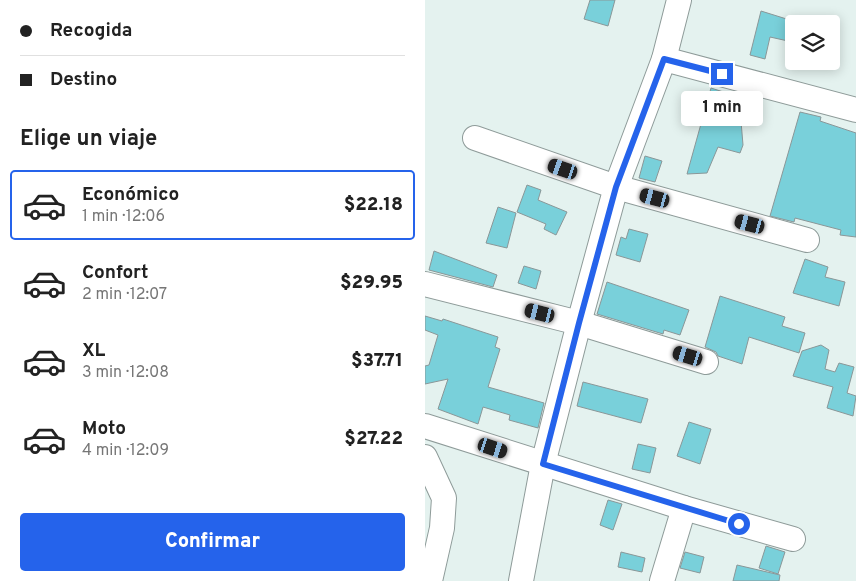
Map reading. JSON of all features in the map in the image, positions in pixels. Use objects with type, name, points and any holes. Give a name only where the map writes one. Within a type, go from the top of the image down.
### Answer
[{"type":"street","points":[[521,581],[543,464],[579,323],[616,187],[664,59],[679,0]]},
{"type":"street","points":[[664,59],[856,110]]},
{"type":"street","points":[[475,138],[616,187],[807,240]]},
{"type":"street","points":[[425,284],[579,323],[706,362]]},
{"type":"street","points":[[425,426],[684,508],[793,539]]},
{"type":"street","points":[[425,457],[444,498],[442,528],[430,581]]},
{"type":"street","points":[[662,581],[684,508]]},
{"type":"building","points":[[590,0],[615,0],[608,26],[584,19]]},
{"type":"building","points":[[761,11],[785,18],[785,40],[770,37],[765,59],[750,55]]},
{"type":"building","points":[[711,88],[739,97],[743,145],[740,153],[718,147],[707,173],[687,174]]},
{"type":"building","points":[[800,112],[821,117],[820,121],[856,133],[856,237],[840,235],[841,230],[795,218],[794,222],[770,216]]},
{"type":"building","points":[[645,156],[662,161],[655,182],[639,178]]},
{"type":"building","points":[[527,185],[541,190],[538,200],[567,212],[556,235],[544,229],[546,224],[517,212]]},
{"type":"building","points":[[498,207],[516,213],[507,248],[486,243]]},
{"type":"building","points":[[629,229],[648,234],[640,262],[616,255],[621,237],[626,239]]},
{"type":"building","points":[[434,251],[497,275],[493,287],[429,270]]},
{"type":"building","points":[[805,259],[828,267],[825,277],[845,282],[839,306],[793,293]]},
{"type":"building","points":[[524,266],[541,271],[536,289],[518,283]]},
{"type":"building","points":[[607,282],[689,310],[680,335],[664,330],[663,334],[597,314]]},
{"type":"building","points":[[720,296],[785,317],[782,326],[805,333],[799,353],[749,337],[742,364],[718,356],[716,352],[705,347]]},
{"type":"building","points":[[425,316],[442,321],[443,319],[498,337],[495,347],[500,349],[488,387],[544,403],[538,428],[509,420],[510,415],[483,407],[478,424],[438,409],[448,379],[425,384],[425,366],[429,365],[438,335],[425,330]]},
{"type":"building","points":[[821,345],[829,350],[825,369],[835,372],[839,363],[854,367],[847,393],[856,396],[853,416],[827,408],[833,387],[793,376],[802,351]]},
{"type":"building","points":[[583,382],[648,399],[641,423],[577,406]]},
{"type":"building","points":[[689,422],[711,429],[700,464],[677,456]]},
{"type":"building","points":[[638,444],[656,448],[650,473],[632,469]]},
{"type":"building","points":[[608,500],[622,504],[613,530],[600,525]]},
{"type":"building","points":[[766,546],[785,552],[778,574],[759,568]]},
{"type":"building","points":[[621,552],[645,558],[642,572],[618,567]]},
{"type":"building","points":[[685,552],[704,557],[700,573],[680,568]]},
{"type":"building","points":[[737,565],[780,575],[779,581],[733,581]]},
{"type":"route","points":[[722,74],[664,59],[616,187],[543,464],[739,524]]}]
